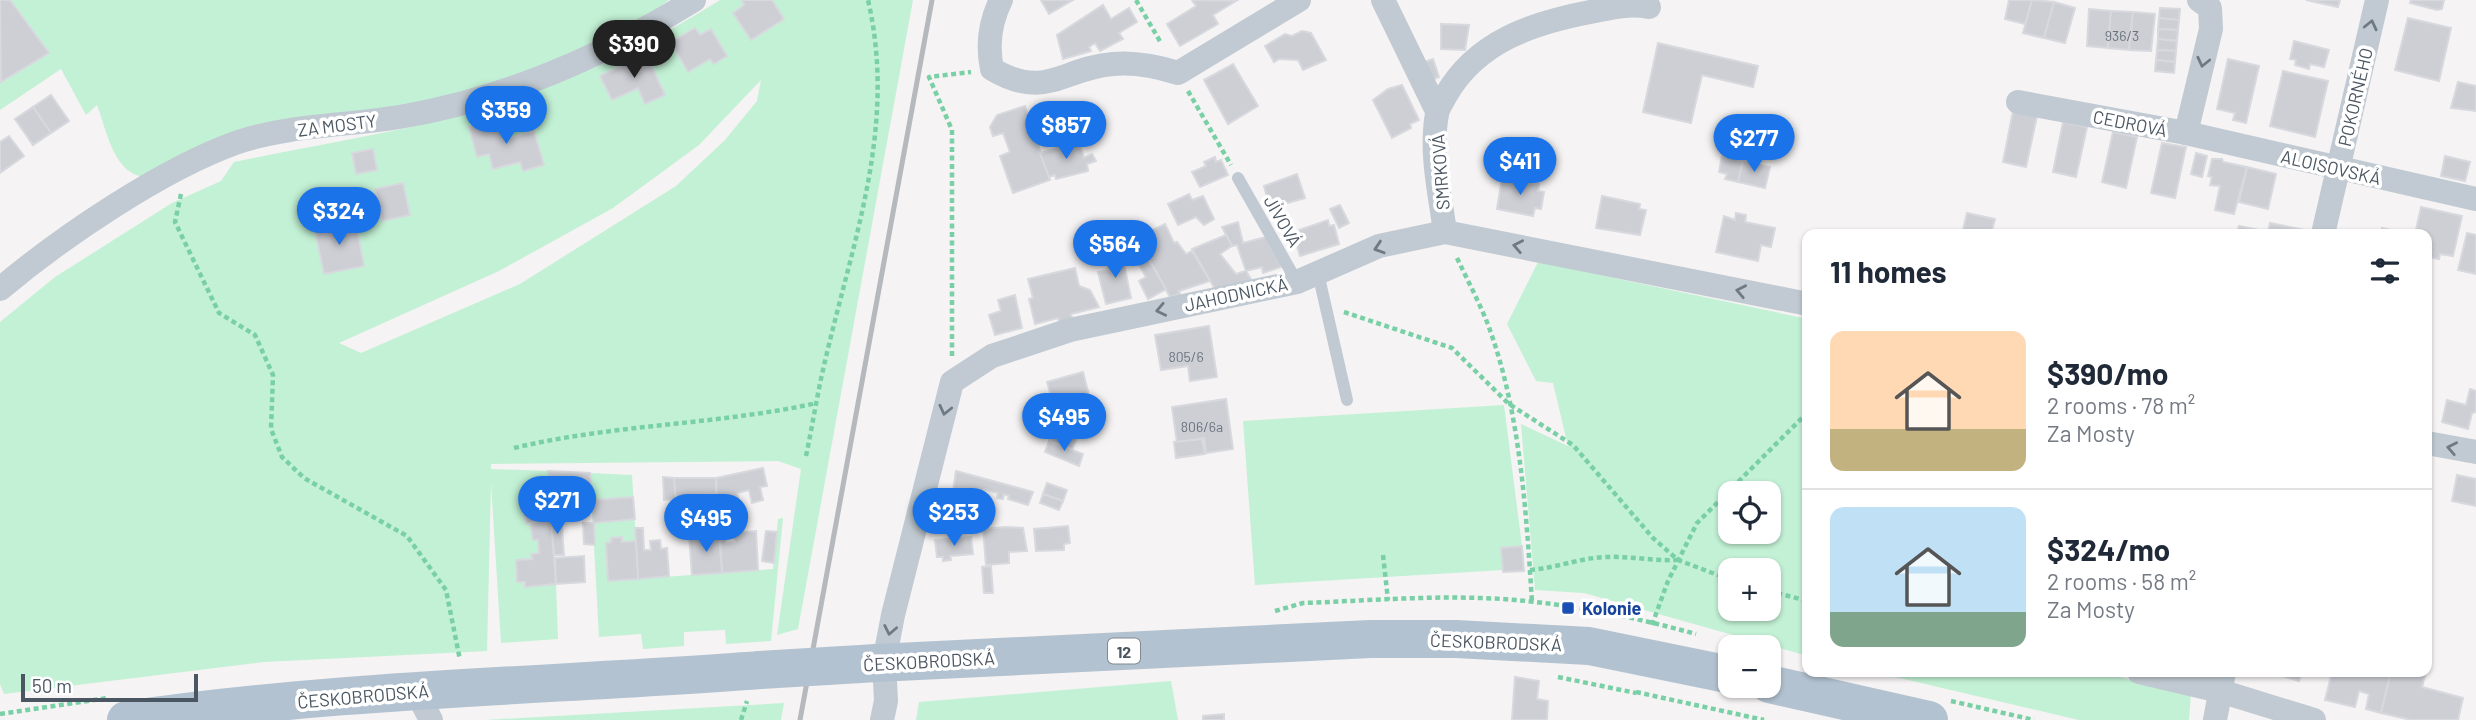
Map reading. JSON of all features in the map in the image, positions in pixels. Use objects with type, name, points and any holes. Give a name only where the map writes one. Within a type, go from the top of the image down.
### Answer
[{"type":"main road","name":"ČESKOBRODSKÁ","points":[[126,720],[424,706],[464,689],[881,663],[1370,639],[1456,639],[1589,646],[1718,673]]},
{"type":"main road","points":[[1781,687],[1929,720]]},
{"type":"street","name":"ZA MOSTY","points":[[0,289],[125,199],[236,143],[270,133],[405,116],[452,106],[520,84],[614,45],[694,0]]},
{"type":"street","points":[[1001,0],[992,18],[989,55],[992,69],[1020,83],[1040,84],[1111,64],[1149,64],[1178,73],[1299,0]]},
{"type":"street","points":[[1383,0],[1437,111]]},
{"type":"street","name":"CEDROVÁ","points":[[2018,102],[2186,133],[2211,29],[2210,8],[2199,0]]},
{"type":"street","name":"POKORNÉHO","points":[[2324,229],[2377,0]]},
{"type":"street","name":"SMRKOVÁ","points":[[1445,232],[1436,158],[1437,111],[1458,75],[1479,54],[1504,39],[1550,19],[1630,4],[1648,7]]},
{"type":"street","name":"ALOISOVSKÁ","points":[[2186,133],[2476,199]]},
{"type":"street","name":"JAHODNICKÁ","points":[[952,382],[992,356],[1070,330],[1307,277],[1380,247],[1445,232],[1802,303]]},
{"type":"street","points":[[882,720],[886,701],[881,663],[952,382]]},
{"type":"street","points":[[2432,444],[2476,452]]},
{"type":"street","points":[[2185,677],[2222,681],[2314,720]]},
{"type":"street","points":[[2215,720],[2222,681]]},
{"type":"lane","name":"JÍVOVÁ","points":[[1238,178],[1326,306],[1347,400]]},
{"type":"path","points":[[806,456],[868,195],[879,107],[873,20],[868,0]]},
{"type":"path","points":[[952,382],[952,130],[929,77],[992,69]]},
{"type":"path","points":[[187,166],[175,222],[219,313],[255,335],[273,374],[271,429],[282,457],[304,478],[407,536],[446,590],[464,689]]},
{"type":"path","points":[[1445,232],[1487,323],[1510,404],[1520,464],[1532,602]]},
{"type":"path","points":[[1326,306],[1451,348],[1510,404],[1573,445],[1653,538],[1678,560]]},
{"type":"path","points":[[514,448],[559,437],[757,416],[817,403]]},
{"type":"path","points":[[1653,622],[1678,560],[1697,523],[1802,418]]},
{"type":"path","points":[[1383,555],[1388,600]]},
{"type":"path","points":[[1530,570],[1548,568],[1573,560],[1608,557],[1678,560],[1718,575]]},
{"type":"path","points":[[1781,594],[1802,599]]},
{"type":"green space","points":[[0,0],[669,0],[640,21],[494,87],[347,116],[148,177],[136,175],[120,161],[97,105],[86,115],[61,69],[0,110]]},
{"type":"green space","points":[[720,0],[742,0],[744,5],[733,13],[751,40],[784,19],[772,0],[913,0],[798,629],[777,635],[801,469],[778,461],[491,464],[491,469],[548,471],[551,520],[548,520],[546,507],[524,511],[526,524],[530,523],[538,540],[539,553],[531,554],[532,559],[517,582],[525,582],[526,587],[556,584],[558,639],[501,643],[491,483],[487,651],[264,662],[4,694],[0,684],[0,322],[55,277],[172,203],[221,181],[234,162],[424,124],[499,104],[559,83],[607,62]],"holes":[[[695,28],[700,35],[711,29],[727,56],[715,64],[710,59],[688,72],[671,42]],[[646,54],[665,94],[645,104],[638,88],[612,100],[600,76]],[[761,80],[757,101],[725,140],[676,186],[520,284],[361,353],[339,343],[499,271],[613,208],[699,145]],[[505,118],[510,138],[534,132],[543,165],[523,171],[520,162],[493,169],[489,154],[477,156],[469,128]],[[373,149],[377,170],[356,173],[352,153]],[[403,183],[410,215],[382,220],[375,189]],[[334,222],[344,228],[356,226],[364,265],[324,274],[314,226]]]},
{"type":"green space","points":[[1538,262],[1802,318],[1802,654],[1781,648],[1781,635],[1733,635],[1584,593],[1535,590],[1521,424],[1568,446],[1553,383],[1536,381],[1507,324]]},
{"type":"green space","points":[[1504,405],[1522,546],[1501,548],[1503,570],[1255,585],[1243,421]]},
{"type":"green space","points":[[590,473],[632,475],[636,541],[606,543],[608,581],[773,569],[778,519],[783,518],[771,641],[726,644],[725,630],[684,632],[684,646],[643,649],[641,634],[599,637]]},
{"type":"green space","points":[[1895,677],[2119,677],[2191,693],[2189,720],[2079,720]]},
{"type":"green space","points":[[1171,681],[1178,720],[916,720],[919,702]]},
{"type":"green space","points":[[784,703],[781,720],[484,720]]},
{"type":"building","points":[[0,0],[10,0],[49,53],[1,82]]},
{"type":"building","points":[[742,0],[772,0],[784,19],[751,40],[733,13],[744,5]]},
{"type":"building","points":[[1041,0],[1073,0],[1049,14]]},
{"type":"building","points":[[1192,0],[1236,1],[1213,15],[1218,24],[1180,46],[1167,24],[1196,6]]},
{"type":"building","points":[[2009,0],[2032,0],[2025,24],[2005,19]]},
{"type":"building","points":[[2032,0],[2054,2],[2044,38],[2023,33]]},
{"type":"building","points":[[2306,0],[2340,0],[2338,7]]},
{"type":"building","points":[[2411,0],[2444,0],[2442,9],[2437,10],[2410,3]]},
{"type":"building","points":[[2054,2],[2075,8],[2065,43],[2044,38]]},
{"type":"building","points":[[1103,5],[1111,19],[1129,8],[1137,22],[1119,33],[1123,39],[1100,51],[1095,43],[1089,47],[1091,51],[1063,59],[1057,35]]},
{"type":"building","points":[[2160,8],[2180,9],[2179,20],[2159,18]]},
{"type":"building","points":[[2089,9],[2111,11],[2108,48],[2087,46]]},
{"type":"building","points":[[2111,11],[2133,12],[2129,50],[2108,48]]},
{"type":"building","points":[[2133,12],[2155,14],[2151,51],[2129,50]]},
{"type":"building","points":[[2159,18],[2179,20],[2178,30],[2158,29]]},
{"type":"building","points":[[2408,18],[2451,28],[2439,81],[2395,70]]},
{"type":"building","points":[[1441,24],[1469,25],[1465,50],[1441,49]]},
{"type":"building","points":[[695,28],[700,35],[711,29],[727,56],[714,64],[710,59],[688,72],[671,42]]},
{"type":"building","points":[[2158,29],[2178,30],[2177,41],[2158,39]]},
{"type":"building","points":[[1302,31],[1311,33],[1326,60],[1303,70],[1298,60],[1279,59],[1274,62],[1265,46],[1285,34],[1292,36]]},
{"type":"building","points":[[2158,39],[2177,41],[2176,51],[2157,50]]},
{"type":"building","points":[[2294,41],[2329,50],[2324,67],[2310,64],[2309,69],[2295,65],[2296,60],[2290,59]]},
{"type":"building","points":[[1658,43],[1758,66],[1753,87],[1702,75],[1691,123],[1643,112]]},
{"type":"building","points":[[2157,50],[2176,51],[2175,62],[2156,60]]},
{"type":"building","points":[[646,54],[665,95],[645,104],[638,88],[612,100],[600,76]]},
{"type":"building","points":[[1433,59],[1439,77],[1430,81],[1421,63]]},
{"type":"building","points":[[2228,59],[2259,66],[2246,123],[2233,120],[2235,113],[2217,109]]},
{"type":"building","points":[[2156,60],[2175,62],[2174,73],[2155,71]]},
{"type":"building","points":[[1233,64],[1258,106],[1228,124],[1204,80]]},
{"type":"building","points":[[2283,71],[2328,81],[2315,137],[2270,126]]},
{"type":"building","points":[[2458,82],[2476,86],[2476,111],[2451,108]]},
{"type":"building","points":[[1402,85],[1419,120],[1410,124],[1411,128],[1392,138],[1373,100],[1388,89]]},
{"type":"building","points":[[51,95],[69,121],[51,133],[33,107]]},
{"type":"building","points":[[1025,106],[1050,180],[1013,193],[1000,156],[1010,152],[1003,133],[993,136],[990,127],[997,115]]},
{"type":"building","points":[[33,107],[51,133],[33,145],[15,119]]},
{"type":"building","points":[[2013,111],[2037,116],[2026,167],[2003,162]]},
{"type":"building","points":[[505,118],[510,138],[534,131],[544,165],[523,171],[520,162],[493,169],[489,154],[477,157],[469,127]]},
{"type":"building","points":[[2063,122],[2087,127],[2076,177],[2053,172]]},
{"type":"building","points":[[2113,132],[2137,137],[2126,188],[2102,182]]},
{"type":"building","points":[[9,136],[24,156],[0,173],[0,142]]},
{"type":"building","points":[[1079,142],[1084,158],[1092,154],[1096,161],[1087,164],[1088,171],[1056,179],[1055,175],[1049,177],[1040,153]]},
{"type":"building","points":[[2162,143],[2186,147],[2175,198],[2151,193]]},
{"type":"building","points":[[373,149],[377,170],[356,174],[352,153]]},
{"type":"building","points":[[2196,153],[2207,156],[2202,177],[2191,174]]},
{"type":"building","points":[[1722,156],[1743,161],[1738,182],[1725,179],[1727,174],[1719,172]]},
{"type":"building","points":[[2445,156],[2470,162],[2465,181],[2441,176]]},
{"type":"building","points":[[1215,157],[1216,162],[1221,160],[1228,175],[1200,187],[1192,172],[1206,166],[1204,162]]},
{"type":"building","points":[[2212,159],[2222,159],[2223,162],[2247,167],[2234,214],[2215,210],[2220,186],[2210,185],[2212,177],[2208,176]]},
{"type":"building","points":[[1743,161],[1770,167],[1765,188],[1738,182]]},
{"type":"building","points":[[2247,167],[2276,174],[2268,209],[2239,202]]},
{"type":"building","points":[[1297,174],[1305,198],[1270,208],[1264,186]]},
{"type":"building","points":[[1502,178],[1539,184],[1538,191],[1544,192],[1541,209],[1535,208],[1533,216],[1497,209]]},
{"type":"building","points":[[403,183],[410,215],[382,221],[375,189]]},
{"type":"building","points":[[1189,194],[1192,200],[1203,196],[1214,219],[1204,225],[1196,217],[1178,225],[1168,204]]},
{"type":"building","points":[[1602,196],[1640,204],[1639,209],[1646,210],[1640,235],[1596,228]]},
{"type":"building","points":[[1340,205],[1349,223],[1339,228],[1330,209]]},
{"type":"building","points":[[2421,207],[2462,216],[2453,256],[2440,254],[2439,259],[2432,258],[2432,229],[2416,229]]},
{"type":"building","points":[[1736,213],[1746,215],[1745,222],[1775,228],[1771,247],[1761,245],[1758,261],[1716,252],[1724,216],[1735,220]]},
{"type":"building","points":[[1967,213],[1995,219],[1992,229],[1963,229]]},
{"type":"building","points":[[1328,220],[1329,226],[1334,225],[1339,244],[1300,256],[1295,240],[1290,241],[1288,234]]},
{"type":"building","points":[[334,222],[344,228],[356,225],[364,266],[324,274],[314,226]]},
{"type":"building","points":[[1238,222],[1243,243],[1270,236],[1284,266],[1263,273],[1262,267],[1246,271],[1237,245],[1232,246],[1222,227]]},
{"type":"building","points":[[2270,223],[2300,229],[2269,229]]},
{"type":"building","points":[[1165,224],[1174,243],[1177,242],[1186,254],[1192,251],[1210,281],[1179,291],[1180,294],[1170,297],[1137,237]]},
{"type":"building","points":[[2467,233],[2476,235],[2476,274],[2458,270]]},
{"type":"building","points":[[1226,235],[1232,246],[1220,254],[1236,274],[1246,271],[1255,286],[1219,296],[1192,249]]},
{"type":"building","points":[[1139,243],[1166,289],[1148,299],[1139,281],[1146,277],[1139,265],[1141,263],[1129,249]]},
{"type":"building","points":[[1122,254],[1131,298],[1106,304],[1098,272],[1109,270],[1105,257]]},
{"type":"building","points":[[1075,268],[1079,286],[1090,290],[1099,307],[1071,314],[1073,322],[1060,325],[1058,318],[1035,324],[1028,279]]},
{"type":"building","points":[[1015,295],[1022,328],[995,335],[989,315],[1001,311],[998,300]]},
{"type":"building","points":[[1209,326],[1217,377],[1190,381],[1188,366],[1161,370],[1155,335]]},
{"type":"building","points":[[1083,372],[1094,415],[1082,417],[1079,404],[1055,410],[1047,382]]},
{"type":"building","points":[[2470,389],[2476,391],[2476,412],[2472,413],[2468,429],[2442,422],[2447,400],[2466,405]]},
{"type":"building","points":[[1226,399],[1233,449],[1206,453],[1204,438],[1177,443],[1172,407]]},
{"type":"building","points":[[1051,428],[1077,438],[1072,449],[1049,441]]},
{"type":"building","points":[[1202,439],[1205,454],[1176,458],[1174,442]]},
{"type":"building","points":[[1049,441],[1083,454],[1079,466],[1045,452]]},
{"type":"building","points":[[763,468],[767,486],[760,487],[763,500],[752,503],[749,490],[737,493],[740,505],[728,508],[726,496],[717,497],[716,478]]},
{"type":"building","points":[[548,471],[590,473],[592,492],[549,493]]},
{"type":"building","points":[[956,471],[1033,492],[1028,505],[1008,499],[1009,496],[1004,494],[1003,499],[997,498],[998,493],[984,489],[980,516],[950,512]]},
{"type":"building","points":[[2457,475],[2476,479],[2476,506],[2452,501]]},
{"type":"building","points":[[663,477],[674,478],[676,499],[664,500]]},
{"type":"building","points":[[674,478],[716,478],[716,494],[688,495],[690,514],[677,514]]},
{"type":"building","points":[[1047,483],[1067,490],[1063,501],[1043,494]]},
{"type":"building","points":[[1043,494],[1063,501],[1059,510],[1040,503]]},
{"type":"building","points":[[633,497],[635,519],[594,523],[592,500]]},
{"type":"building","points":[[546,507],[548,520],[526,524],[524,511]]},
{"type":"building","points":[[551,516],[561,516],[564,555],[554,555]]},
{"type":"building","points":[[551,520],[556,584],[525,587],[525,582],[517,582],[516,560],[532,559],[531,554],[539,553],[538,540],[533,540],[530,523]]},
{"type":"building","points":[[724,521],[726,543],[735,542],[734,533],[756,531],[758,570],[722,573],[719,522]]},
{"type":"building","points":[[583,523],[594,523],[595,545],[584,544]]},
{"type":"building","points":[[1068,526],[1070,543],[1064,544],[1064,550],[1036,551],[1034,529]]},
{"type":"building","points":[[635,528],[643,528],[644,550],[651,550],[650,541],[660,540],[661,549],[667,548],[669,576],[638,579]]},
{"type":"building","points":[[1023,528],[1027,551],[1009,552],[1009,563],[986,565],[983,529]]},
{"type":"building","points":[[766,531],[777,532],[774,563],[762,561]]},
{"type":"building","points":[[719,532],[722,573],[692,575],[689,534]]},
{"type":"building","points":[[622,537],[622,542],[636,541],[638,579],[608,581],[606,543],[611,542],[611,538]]},
{"type":"building","points":[[971,537],[973,554],[950,556],[951,560],[943,561],[943,557],[937,557],[935,540]]},
{"type":"building","points":[[1522,546],[1524,571],[1503,572],[1501,548]]},
{"type":"building","points":[[584,556],[585,582],[556,584],[555,558]]},
{"type":"building","points":[[991,566],[993,593],[984,593],[982,567]]},
{"type":"building","points":[[1515,677],[1539,681],[1537,699],[1548,701],[1547,720],[1512,720]]},
{"type":"building","points":[[2331,677],[2390,677],[2381,713],[2366,709],[2369,694],[2359,691],[2355,707],[2325,700]]},
{"type":"building","points":[[2390,677],[2425,677],[2422,687],[2463,698],[2458,720],[2411,720],[2381,713]]},
{"type":"building","points":[[1224,714],[1224,720],[1203,720],[1203,716]]},
{"type":"railway","points":[[800,720],[932,0]]},
{"type":"place","name":"Kolonie","points":[[1568,608]]}]
